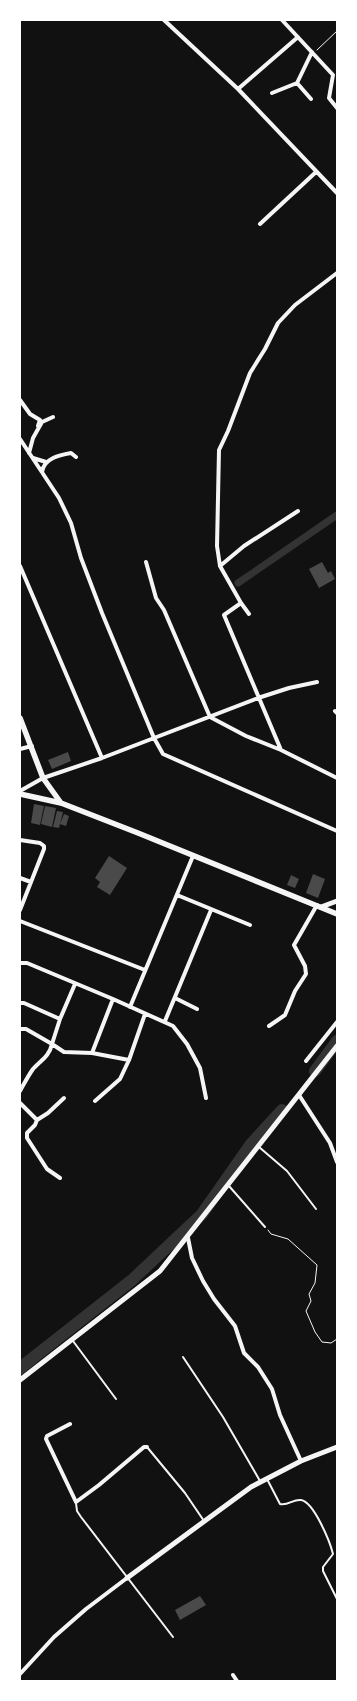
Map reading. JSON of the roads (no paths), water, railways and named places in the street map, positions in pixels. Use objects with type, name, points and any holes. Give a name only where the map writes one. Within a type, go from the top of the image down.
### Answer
[{"type":"main road","points":[[20,718],[43,778],[61,804]]},
{"type":"main road","points":[[20,794],[61,804],[337,914]]},
{"type":"street","points":[[164,20],[238,89],[337,193]]},
{"type":"street","points":[[282,20],[314,51],[334,75],[329,98],[337,108]]},
{"type":"street","points":[[238,89],[298,37]]},
{"type":"street","points":[[272,93],[297,83],[314,51]]},
{"type":"street","points":[[297,83],[310,99]]},
{"type":"street","points":[[260,224],[316,172]]},
{"type":"street","points":[[333,189],[337,185]]},
{"type":"street","points":[[249,614],[220,566],[217,546],[219,450],[228,431],[250,373],[265,349],[278,323],[295,305],[337,273]]},
{"type":"street","points":[[20,400],[30,414],[40,420],[38,431]]},
{"type":"street","points":[[29,453],[33,438],[42,422],[52,417]]},
{"type":"street","points":[[20,439],[59,498],[71,523],[80,553],[102,613],[154,738],[163,754],[337,831]]},
{"type":"street","points":[[42,472],[46,462],[53,457],[71,453],[76,457]]},
{"type":"street","points":[[33,458],[46,462]]},
{"type":"street","points":[[220,566],[244,546],[298,511]]},
{"type":"street","points":[[146,562],[156,598],[164,610],[210,717],[246,736],[280,750],[337,778]]},
{"type":"street","points":[[20,566],[102,758]]},
{"type":"street","points":[[241,603],[224,615],[280,750]]},
{"type":"street","points":[[20,791],[43,778],[102,758],[258,698],[288,688],[317,682]]},
{"type":"street","points":[[20,749],[32,746]]},
{"type":"street","points":[[20,840],[40,843],[44,846],[20,910]]},
{"type":"street","points":[[130,1007],[193,856]]},
{"type":"street","points":[[20,878],[31,882]]},
{"type":"street","points":[[177,895],[250,925]]},
{"type":"street","points":[[269,1026],[285,1015],[295,990],[305,978],[306,969],[294,944],[319,906],[337,901]]},
{"type":"street","points":[[165,1021],[211,910]]},
{"type":"street","points":[[20,921],[145,970]]},
{"type":"street","points":[[20,963],[27,963],[145,1014],[165,1021],[177,1030],[198,1064],[206,1098]]},
{"type":"street","points":[[20,1091],[35,1067],[46,1058],[50,1052],[60,1019],[75,984]]},
{"type":"street","points":[[175,998],[197,1009]]},
{"type":"street","points":[[92,1053],[113,999]]},
{"type":"street","points":[[20,1003],[24,1003],[60,1019]]},
{"type":"street","points":[[95,1101],[120,1079],[129,1060],[145,1014]]},
{"type":"street","points":[[306,1060],[337,1022]]},
{"type":"street","points":[[20,1029],[26,1029],[64,1052],[92,1053],[129,1060]]},
{"type":"street","points":[[20,1380],[160,1271],[188,1238],[258,1146],[336,1049]]},
{"type":"street","points":[[299,1095],[330,1143],[337,1162]]},
{"type":"street","points":[[60,1178],[46,1169],[27,1138],[27,1133],[35,1125],[37,1120],[48,1113],[64,1098]]},
{"type":"street","points":[[20,1103],[37,1120]]},
{"type":"street","points":[[188,1238],[192,1258],[202,1281],[235,1326],[244,1353],[258,1366],[272,1389],[280,1415],[301,1461]]},
{"type":"street","points":[[70,1424],[47,1436],[46,1439],[76,1502],[99,1486],[144,1447],[147,1447]]},
{"type":"street","points":[[20,1674],[54,1637],[86,1609],[204,1521],[260,1481],[301,1461],[337,1447]]},
{"type":"street","points":[[233,1674],[237,1681]]},
{"type":"lane","points":[[258,1146],[287,1171],[316,1209]]},
{"type":"lane","points":[[229,1186],[265,1227]]},
{"type":"lane","points":[[72,1340],[116,1399]]},
{"type":"lane","points":[[183,1357],[228,1425],[260,1481]]},
{"type":"lane","points":[[147,1447],[185,1493],[204,1521]]},
{"type":"lane","points":[[266,1478],[280,1504],[284,1505],[296,1500],[305,1501],[310,1505],[326,1532],[333,1554],[332,1558],[324,1564],[322,1571],[337,1599]]},
{"type":"lane","points":[[76,1502],[77,1511],[81,1517],[173,1637]]},
{"type":"waterway","points":[[238,583],[337,515]]},
{"type":"waterway","points":[[315,1071],[337,1041]]},
{"type":"waterway","points":[[20,1368],[132,1280],[202,1214],[251,1144],[282,1110]]},
{"type":"waterway","points":[[20,1375],[181,1242]]}]
